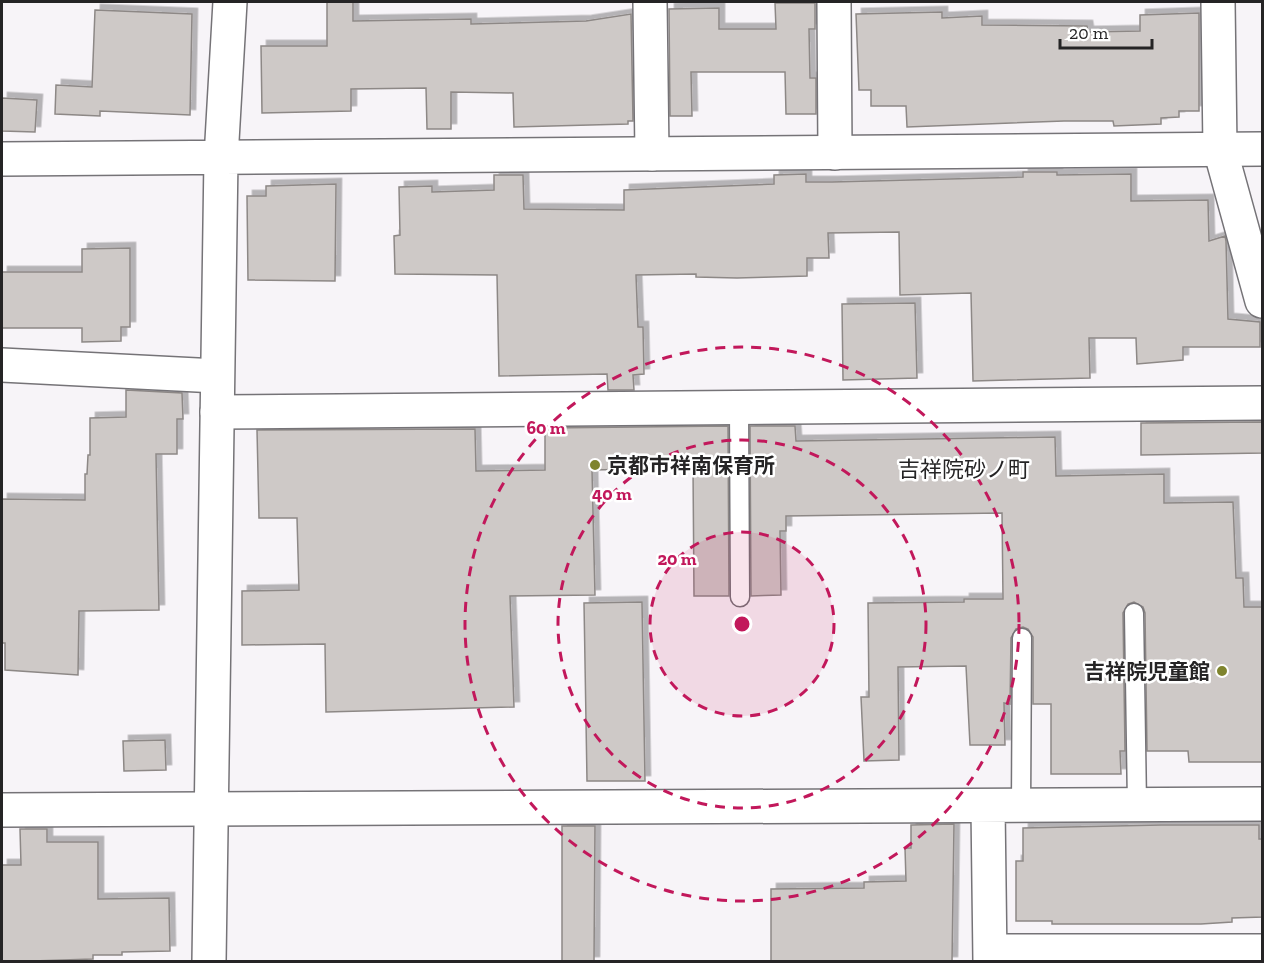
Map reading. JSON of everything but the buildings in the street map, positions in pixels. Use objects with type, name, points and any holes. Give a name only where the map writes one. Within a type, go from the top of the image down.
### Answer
[{"type":"street","points":[[209,962],[221,158],[230,2]]},
{"type":"street","points":[[650,2],[652,154]]},
{"type":"street","points":[[834,2],[835,153]]},
{"type":"street","points":[[1218,2],[1220,149],[1263,301]]},
{"type":"street","points":[[2,159],[1263,149]]},
{"type":"street","points":[[2,365],[217,376]]},
{"type":"street","points":[[217,412],[1263,403]]},
{"type":"street","points":[[2,810],[211,811],[1263,804]]},
{"type":"street","points":[[988,807],[990,956],[1263,951]]},
{"type":"lane","points":[[739,407],[740,597]]},
{"type":"lane","points":[[1134,613],[1137,806]]},
{"type":"lane","points":[[1021,806],[1022,638]]},
{"type":"place","name":"京都市祥南保育所","points":[[595,465]]},
{"type":"place","name":"吉祥院児童館","points":[[1222,671]]},
{"type":"district","name":"吉祥院砂ノ町","points":[[964,469]]}]
